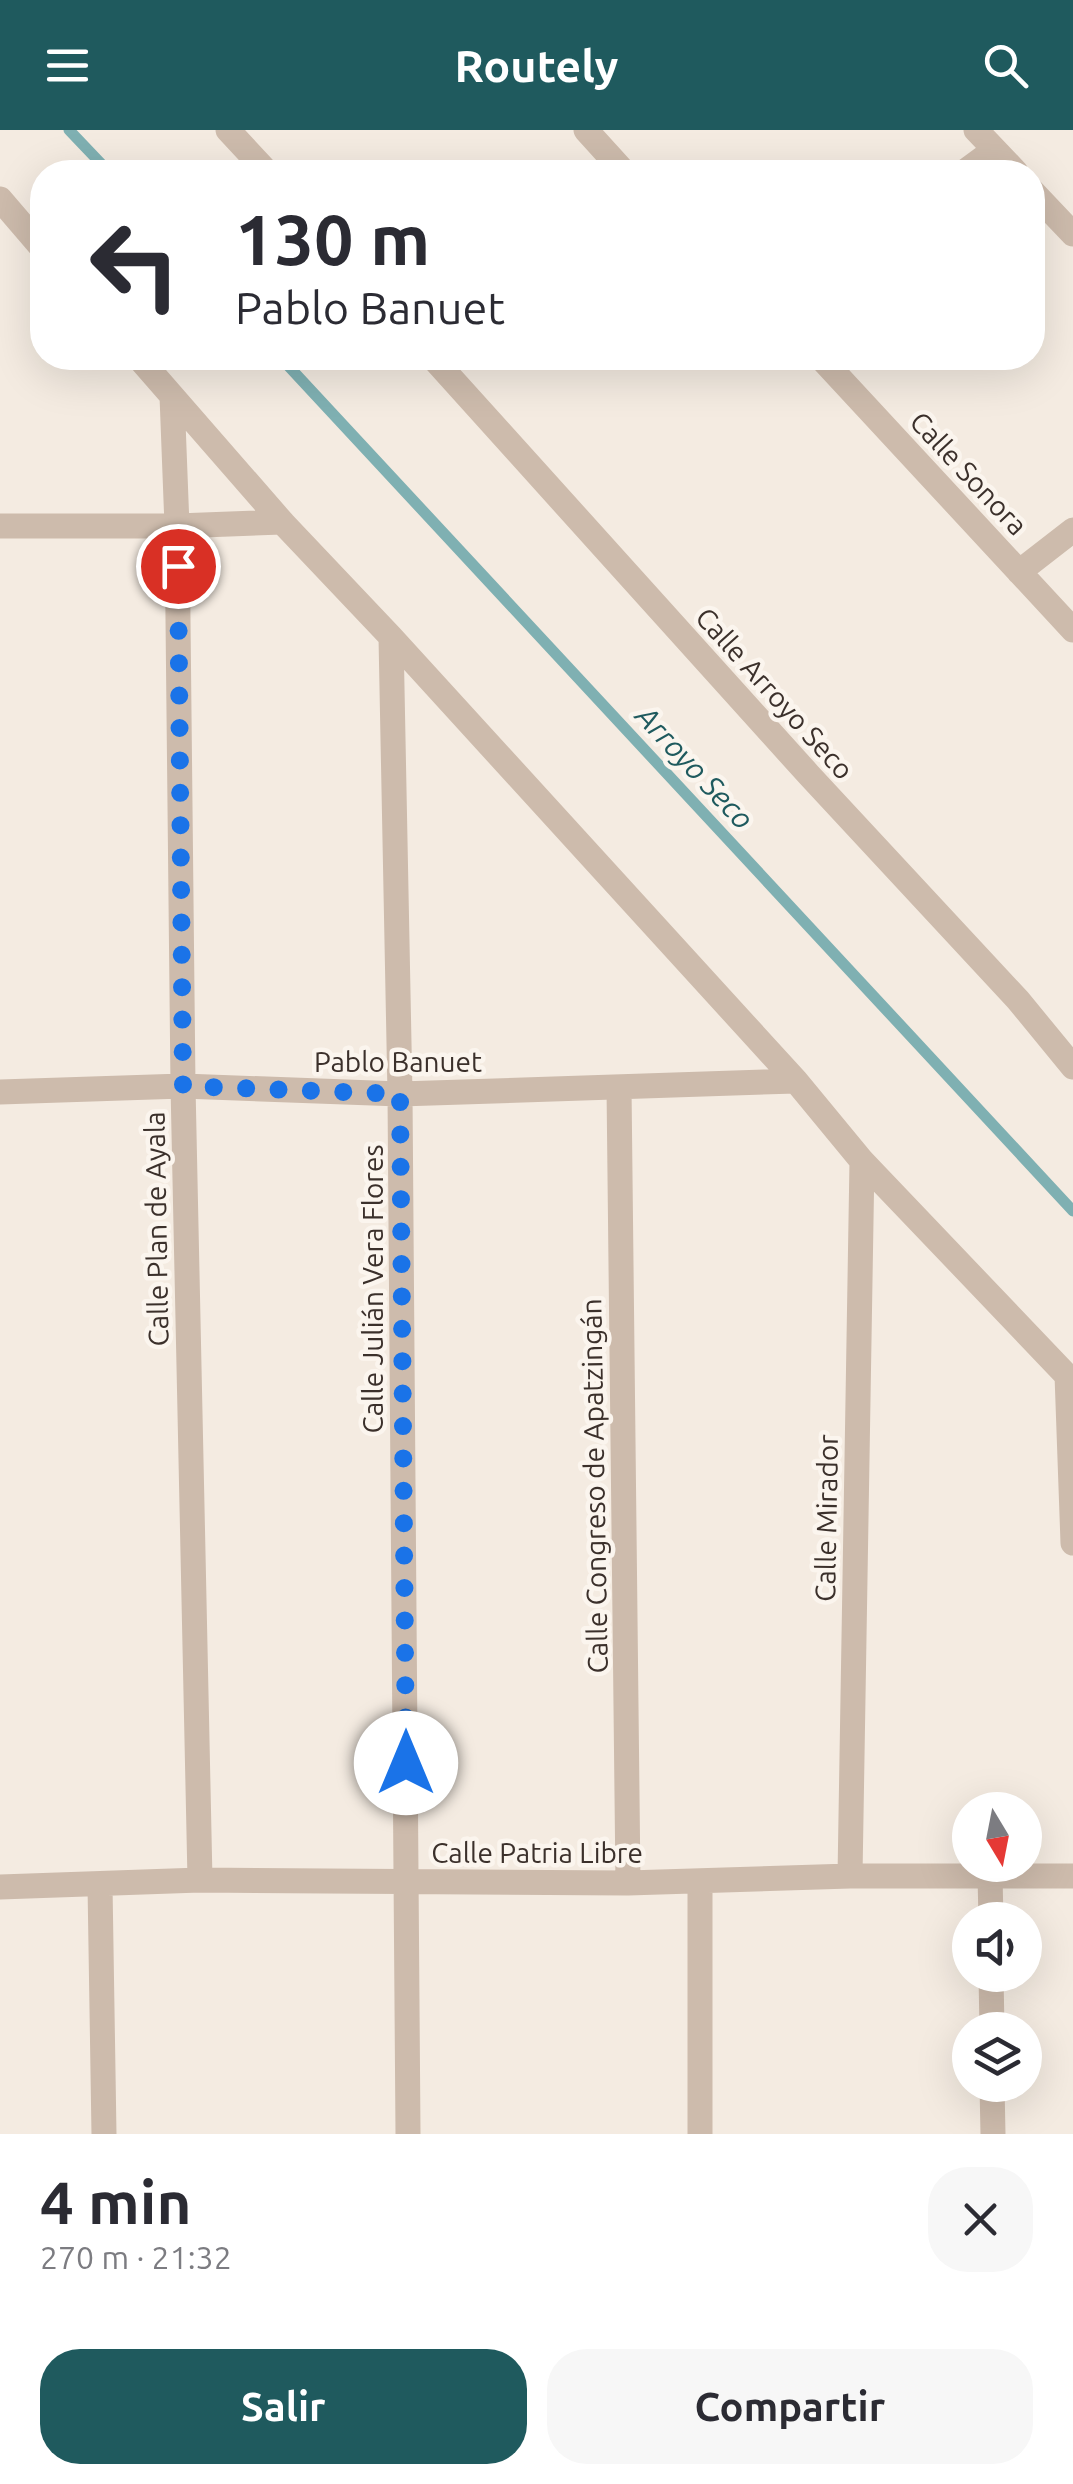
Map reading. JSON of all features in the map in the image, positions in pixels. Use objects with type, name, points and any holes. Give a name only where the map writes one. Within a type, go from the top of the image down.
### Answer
[{"type":"street","points":[[228,130],[255,160]]},
{"type":"street","points":[[586,130],[613,160]]},
{"type":"street","points":[[976,130],[1004,160]]},
{"type":"street","points":[[980,160],[994,150]]},
{"type":"street","points":[[0,199],[30,234]]},
{"type":"street","points":[[1045,205],[1073,234]]},
{"type":"street","points":[[149,370],[282,522],[796,1081],[862,1161],[1070,1379],[1073,1543]]},
{"type":"street","name":"Calle Arroyo Seco","points":[[444,370],[809,776],[1018,1000],[1073,1067]]},
{"type":"street","name":"Calle Sonora","points":[[832,370],[1073,630]]},
{"type":"street","name":"Calle Plan de Ayala","points":[[172,396],[178,526],[183,1086],[200,1880]]},
{"type":"street","points":[[0,526],[282,522]]},
{"type":"street","points":[[1019,572],[1073,530]]},
{"type":"street","name":"Calle Julián Vera Flores","points":[[391,637],[400,1094],[408,2134]]},
{"type":"street","name":"Pablo Banuet","points":[[0,1092],[183,1086],[400,1094],[796,1081]]},
{"type":"street","name":"Calle Congreso de Apatzingán","points":[[619,1088],[628,1883]]},
{"type":"street","name":"Calle Mirador","points":[[850,1876],[862,1161]]},
{"type":"street","name":"Calle Patria Libre","points":[[0,1887],[200,1880],[628,1883],[952,1876]]},
{"type":"street","name":"Calle Patria Libre","points":[[1042,1876],[1073,1876]]},
{"type":"street","points":[[700,1882],[700,2134]]},
{"type":"street","points":[[100,1885],[104,2134]]},
{"type":"street","points":[[992,2102],[993,2134]]},
{"type":"waterway","name":"Arroyo Seco","points":[[69,130],[98,160]]},
{"type":"waterway","name":"Arroyo Seco","points":[[292,370],[1073,1211]]},
{"type":"route","points":[[178,566],[183,1086],[400,1094],[406,1763]]}]
